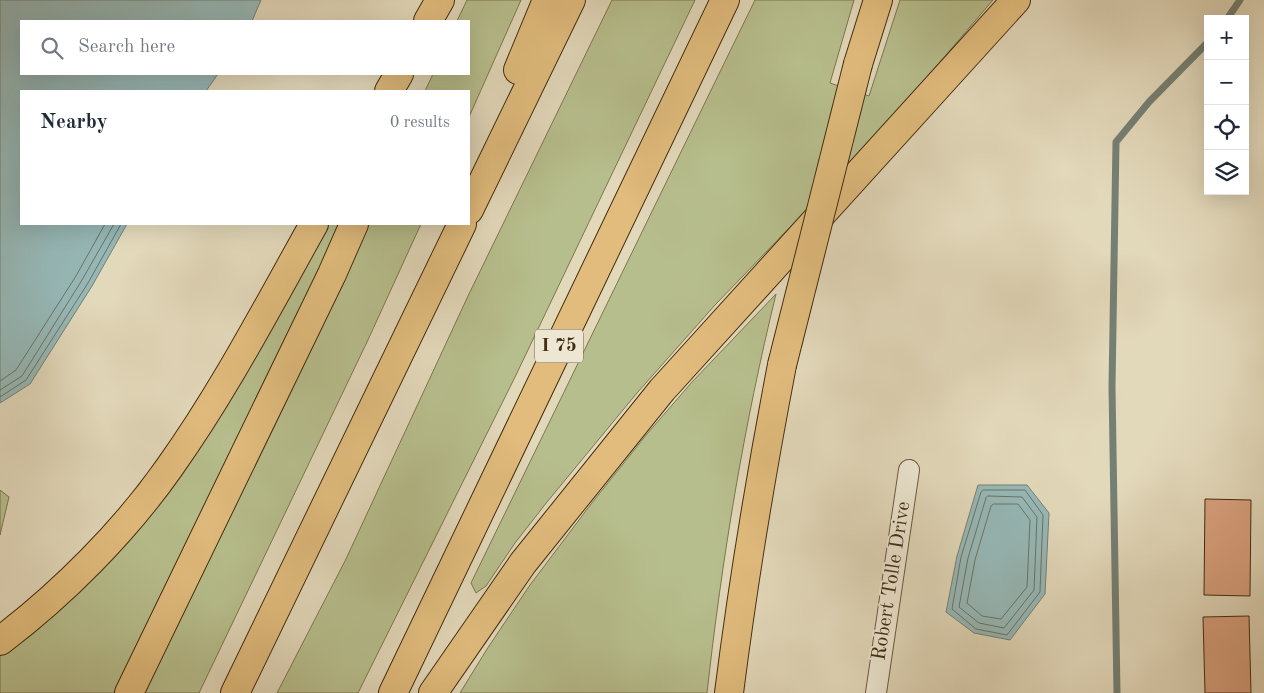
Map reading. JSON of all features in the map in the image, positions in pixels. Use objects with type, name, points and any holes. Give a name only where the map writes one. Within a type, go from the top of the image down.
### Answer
[{"type":"highway","points":[[429,20],[440,0]]},
{"type":"highway","points":[[441,20],[450,0]]},
{"type":"highway","points":[[470,188],[547,0]]},
{"type":"highway","points":[[470,208],[571,0]]},
{"type":"highway","name":"I 75","points":[[393,693],[725,0]]},
{"type":"highway","points":[[729,693],[758,494],[782,365],[858,64],[878,0]]},
{"type":"highway","points":[[433,693],[523,563],[662,390],[1016,0]]},
{"type":"highway","points":[[390,90],[398,75]]},
{"type":"highway","points":[[411,90],[418,75]]},
{"type":"highway","points":[[0,641],[29,619],[79,572],[127,522],[168,470],[204,417],[313,225]]},
{"type":"highway","points":[[129,693],[332,274],[354,225]]},
{"type":"highway","points":[[416,318],[455,225]]},
{"type":"highway","points":[[235,693],[462,225]]},
{"type":"street","name":"Robert Tolle Drive","points":[[876,693],[909,470]]},
{"type":"green space","points":[[467,0],[521,0],[470,115],[470,90],[425,90],[433,75],[470,75],[470,20],[457,20]]},
{"type":"green space","points":[[612,0],[695,0],[516,375],[358,693],[277,693],[346,559],[468,296]]},
{"type":"green space","points":[[755,0],[854,0],[830,83],[869,96],[900,0],[993,0],[868,146],[715,305],[637,393],[547,502],[515,543],[486,586],[476,593],[471,583]]},
{"type":"green space","points":[[324,225],[342,225],[114,693],[0,693],[0,652],[70,593]]},
{"type":"green space","points":[[364,225],[421,225],[367,342],[199,693],[138,693]]},
{"type":"green space","points":[[776,294],[764,343],[735,492],[707,693],[460,693],[530,585],[591,504],[647,434],[692,382]]},
{"type":"green space","points":[[0,490],[9,497],[0,535]]},
{"type":"water","points":[[0,0],[261,0],[252,20],[20,20],[20,75],[217,75],[207,90],[20,90],[20,225],[126,225],[92,286],[30,384],[0,403]]},
{"type":"water","points":[[978,485],[1027,485],[1049,513],[1045,594],[1010,640],[974,633],[946,612],[957,556]]},
{"type":"building","points":[[1205,499],[1251,500],[1250,596],[1204,595]]},
{"type":"building","points":[[1249,616],[1251,693],[1205,693],[1203,617]]},
{"type":"waterway","points":[[1230,15],[1240,0]]},
{"type":"waterway","points":[[1117,693],[1112,387],[1116,142],[1149,102],[1204,46]]}]
